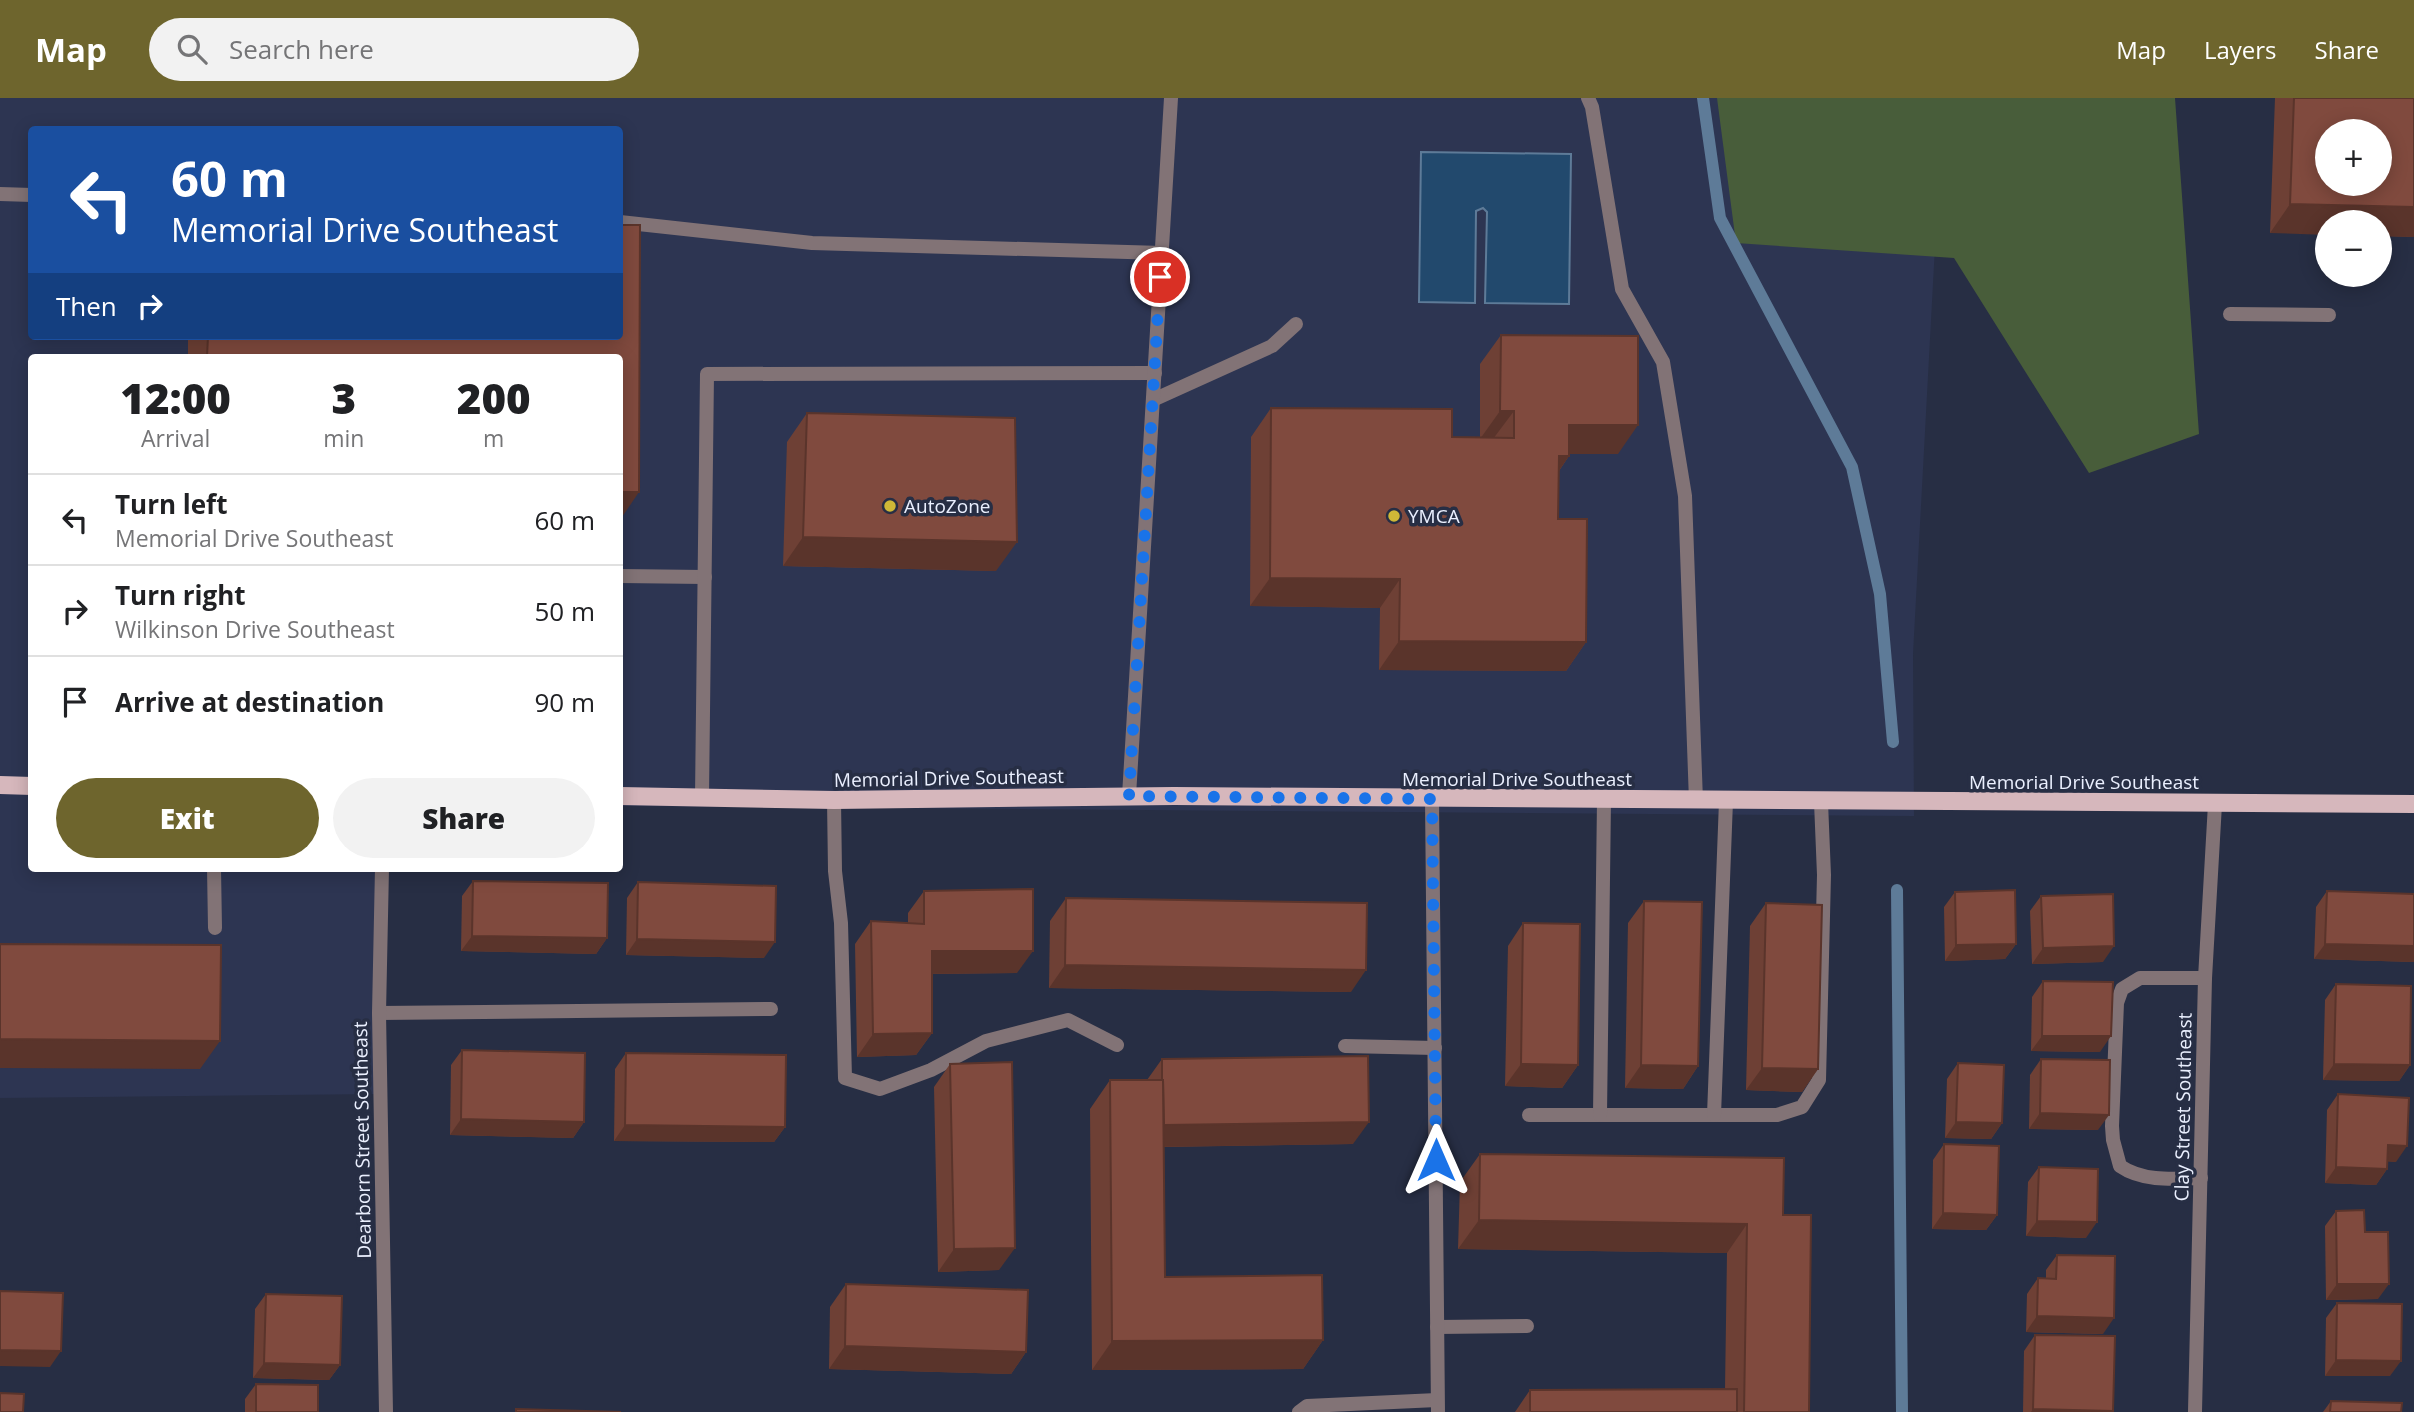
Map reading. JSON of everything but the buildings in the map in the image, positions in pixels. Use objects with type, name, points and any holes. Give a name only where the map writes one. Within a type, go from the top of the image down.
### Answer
[{"type":"main road","points":[[0,785],[28,786]]},
{"type":"main road","name":"Memorial Drive Southeast","points":[[623,796],[834,800],[1129,796],[2414,804]]},
{"type":"street","points":[[1129,796],[1171,98]]},
{"type":"street","points":[[1588,98],[1592,107],[1622,289],[1663,362],[1685,495],[1696,801]]},
{"type":"street","points":[[0,194],[28,195]]},
{"type":"street","points":[[623,222],[812,243],[1162,253]]},
{"type":"street","points":[[2230,314],[2329,315]]},
{"type":"street","points":[[1153,400],[1272,346],[1296,324]]},
{"type":"street","points":[[702,796],[707,374],[1154,373]]},
{"type":"street","points":[[623,576],[705,577]]},
{"type":"street","points":[[1299,1412],[1307,1406],[1438,1406],[1432,799]]},
{"type":"street","points":[[834,800],[835,871],[841,923],[845,1078],[880,1089],[932,1070],[986,1041],[1068,1020],[1117,1045]]},
{"type":"street","points":[[1600,1115],[1604,800]]},
{"type":"street","points":[[1714,1115],[1726,801]]},
{"type":"street","points":[[1529,1115],[1777,1115],[1802,1107],[1819,1080],[1824,875],[1821,802]]},
{"type":"street","name":"Clay Street Southeast","points":[[2195,1412],[2205,978],[2215,804]]},
{"type":"street","points":[[214,872],[215,928]]},
{"type":"street","name":"Dearborn Street Southeast","points":[[382,872],[379,1013],[386,1412]]},
{"type":"street","points":[[2201,1178],[2164,1179],[2132,1174],[2120,1166],[2112,1126],[2117,1003],[2123,989],[2140,978],[2205,978]]},
{"type":"street","points":[[379,1013],[771,1009]]},
{"type":"street","points":[[1345,1046],[1435,1048]]},
{"type":"street","points":[[1437,1327],[1527,1326]]},
{"type":"shaded area","points":[[0,98],[1943,98],[1913,654],[1914,816],[623,806],[623,354],[28,354],[28,872],[380,872],[380,1094],[0,1098]]},
{"type":"shaded area","points":[[1421,152],[1571,154],[1569,304],[1485,303],[1487,212],[1483,208],[1476,211],[1475,303],[1419,302]]},
{"type":"green space","points":[[1717,98],[2175,98],[2199,434],[2089,473],[1954,258],[1736,243]]},
{"type":"waterway","points":[[1703,98],[1720,218],[1852,467],[1880,594],[1893,742]]},
{"type":"waterway","points":[[1897,890],[1902,1412]]},
{"type":"place","name":"AutoZone","points":[[890,506]]},
{"type":"place","name":"YMCA","points":[[1394,516]]},
{"type":"route","points":[[1160,277],[1129,796],[1432,799],[1436,1160]]}]
